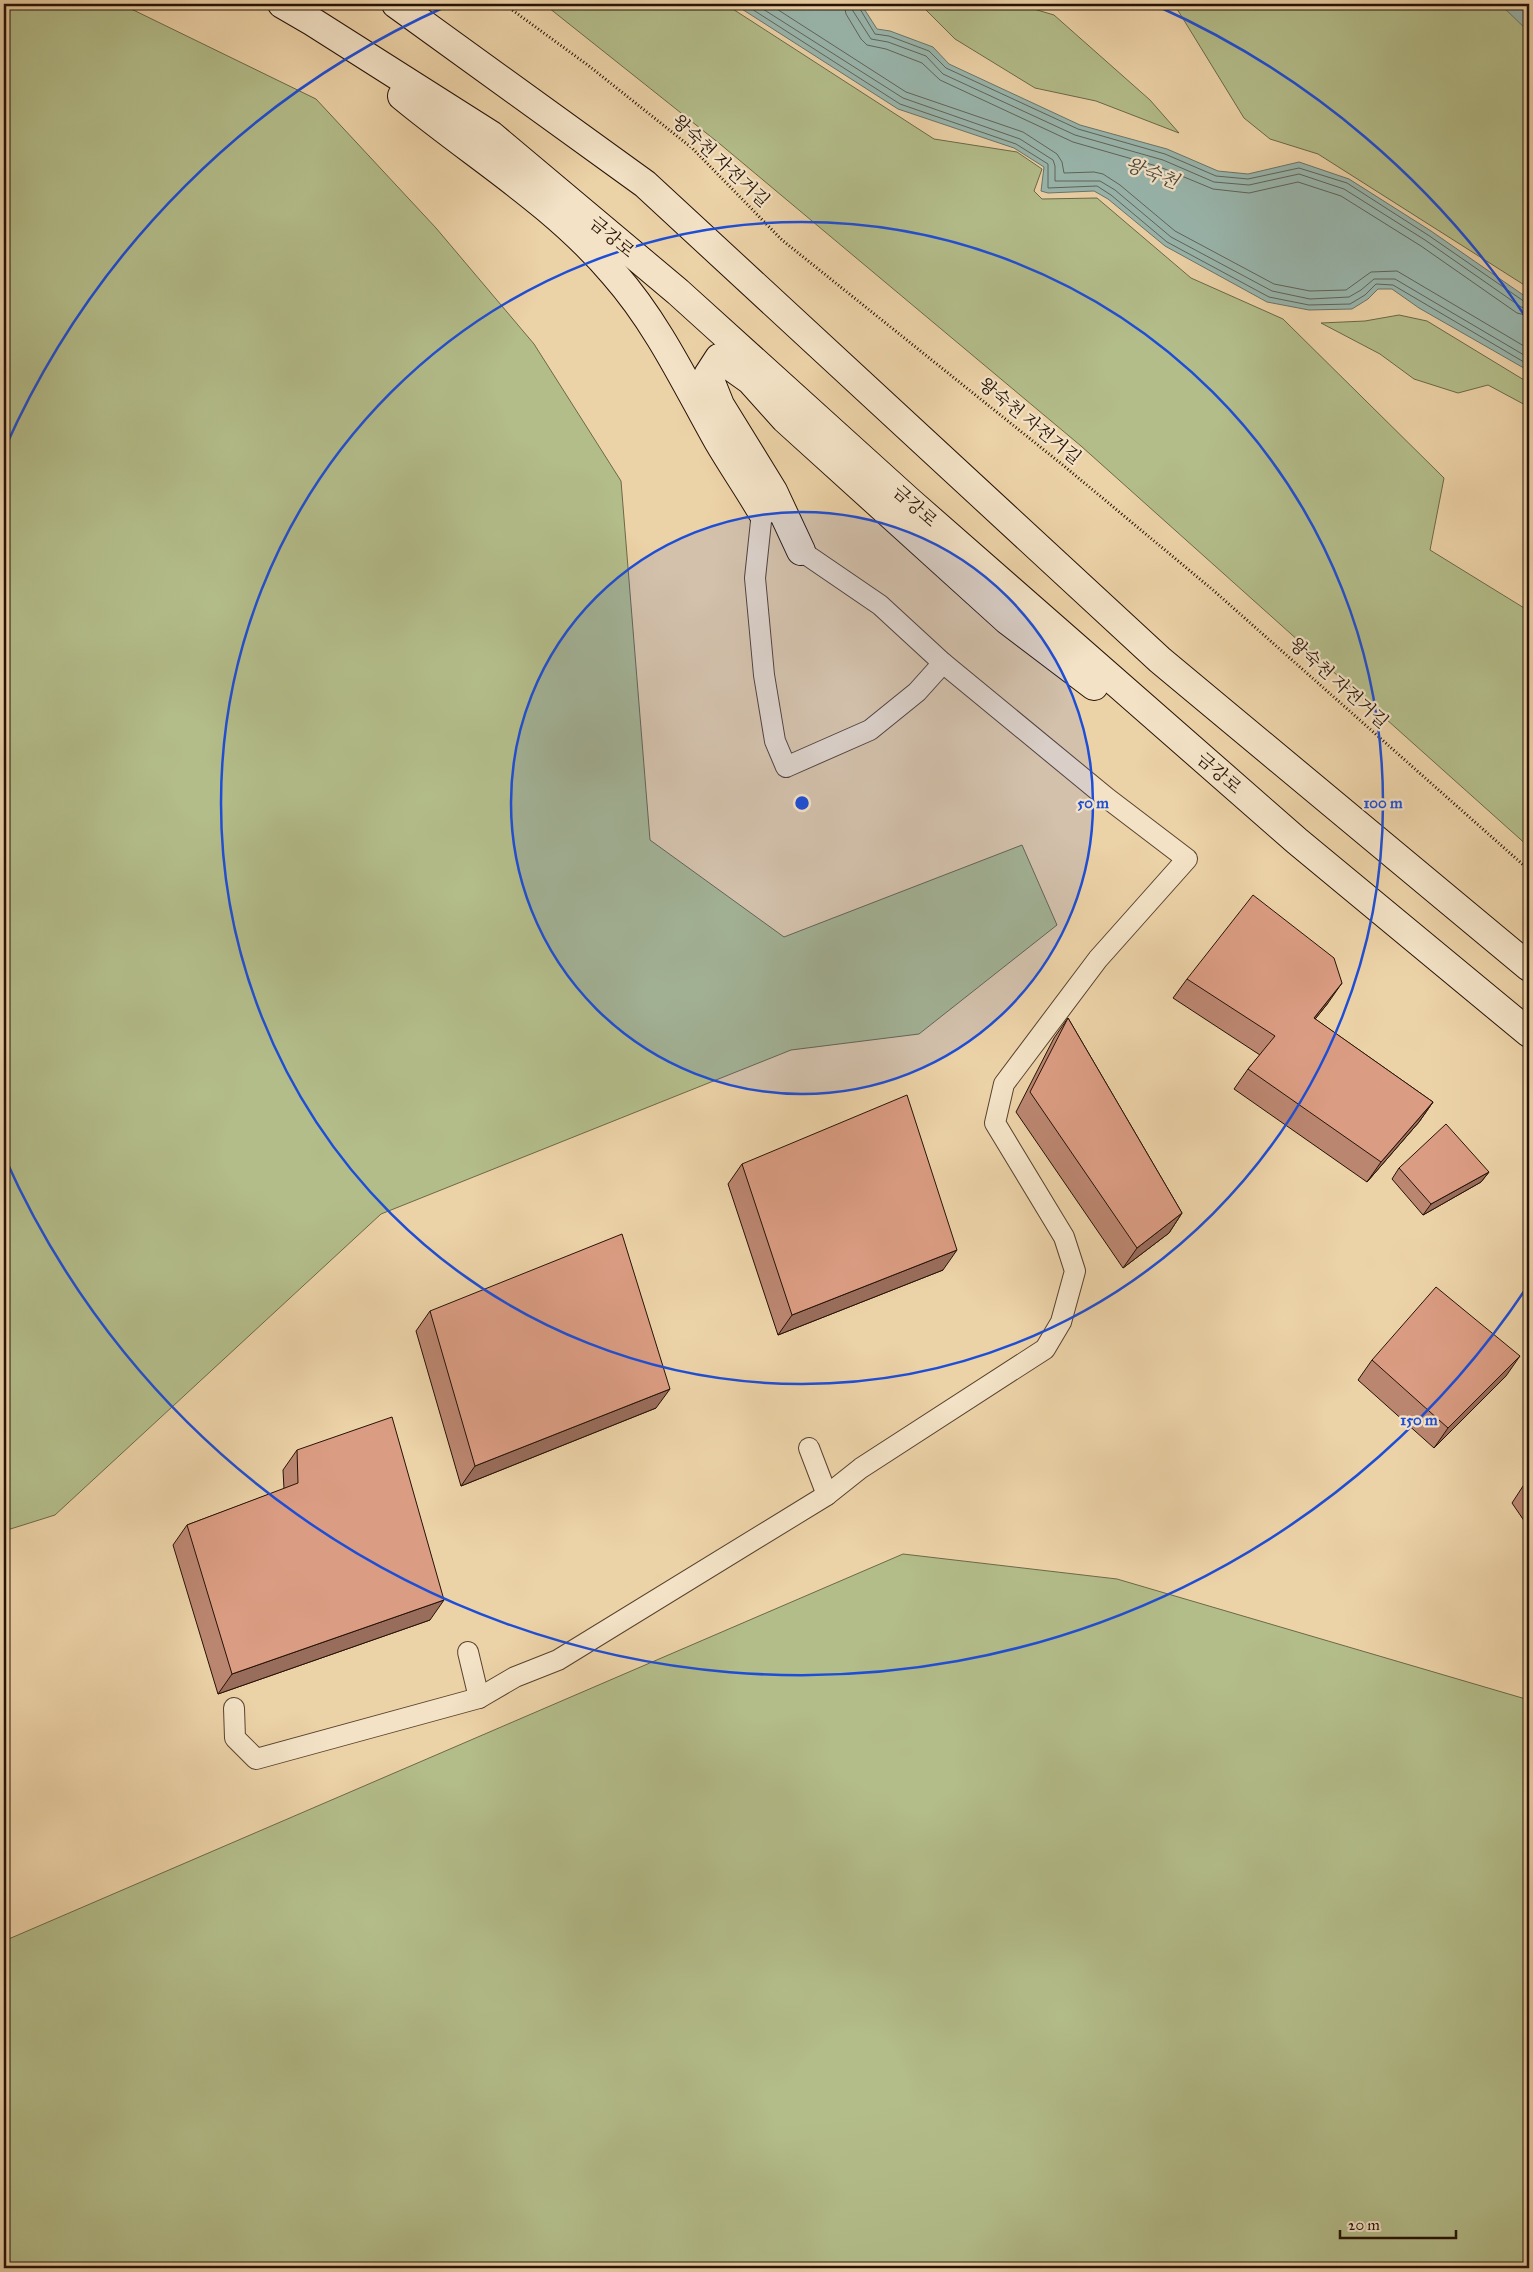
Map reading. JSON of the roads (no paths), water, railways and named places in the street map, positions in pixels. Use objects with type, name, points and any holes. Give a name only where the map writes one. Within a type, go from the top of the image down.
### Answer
[{"type":"main road","name":"금강로","points":[[282,4],[491,135],[678,292],[909,501],[1297,841],[1529,1033]]},
{"type":"main road","points":[[396,4],[645,184],[1160,660],[1529,967]]},
{"type":"main road","points":[[313,22],[432,120],[501,170],[582,239],[615,274],[660,335],[719,443],[762,512]]},
{"type":"main road","points":[[801,551],[773,491],[720,405],[708,375],[719,358],[750,380],[785,419],[1007,620],[1297,841]]},
{"type":"lane","points":[[762,512],[755,578],[764,675],[775,741],[786,767],[870,730],[917,692],[944,663]]},
{"type":"lane","points":[[234,1708],[235,1738],[256,1759],[479,1698],[515,1677],[558,1660],[827,1495],[861,1468],[1045,1349],[1061,1322],[1075,1271],[1064,1237],[995,1123],[1004,1084],[1098,959],[1186,859],[1107,798],[944,663],[880,605],[801,551]]},
{"type":"lane","points":[[809,1448],[827,1495]]},
{"type":"lane","points":[[468,1652],[479,1698]]},
{"type":"water","name":"왕숙천","points":[[734,4],[861,4],[877,29],[890,31],[933,47],[949,64],[1080,125],[1167,149],[1218,171],[1248,174],[1299,162],[1349,179],[1431,231],[1529,299],[1529,371],[1419,308],[1392,289],[1378,289],[1368,299],[1352,309],[1309,310],[1267,302],[1165,246],[1108,199],[1094,191],[1048,193],[1041,191],[1044,167],[1014,148],[898,109]]},
{"type":"water","points":[[1500,4],[1529,4],[1529,32]]}]
